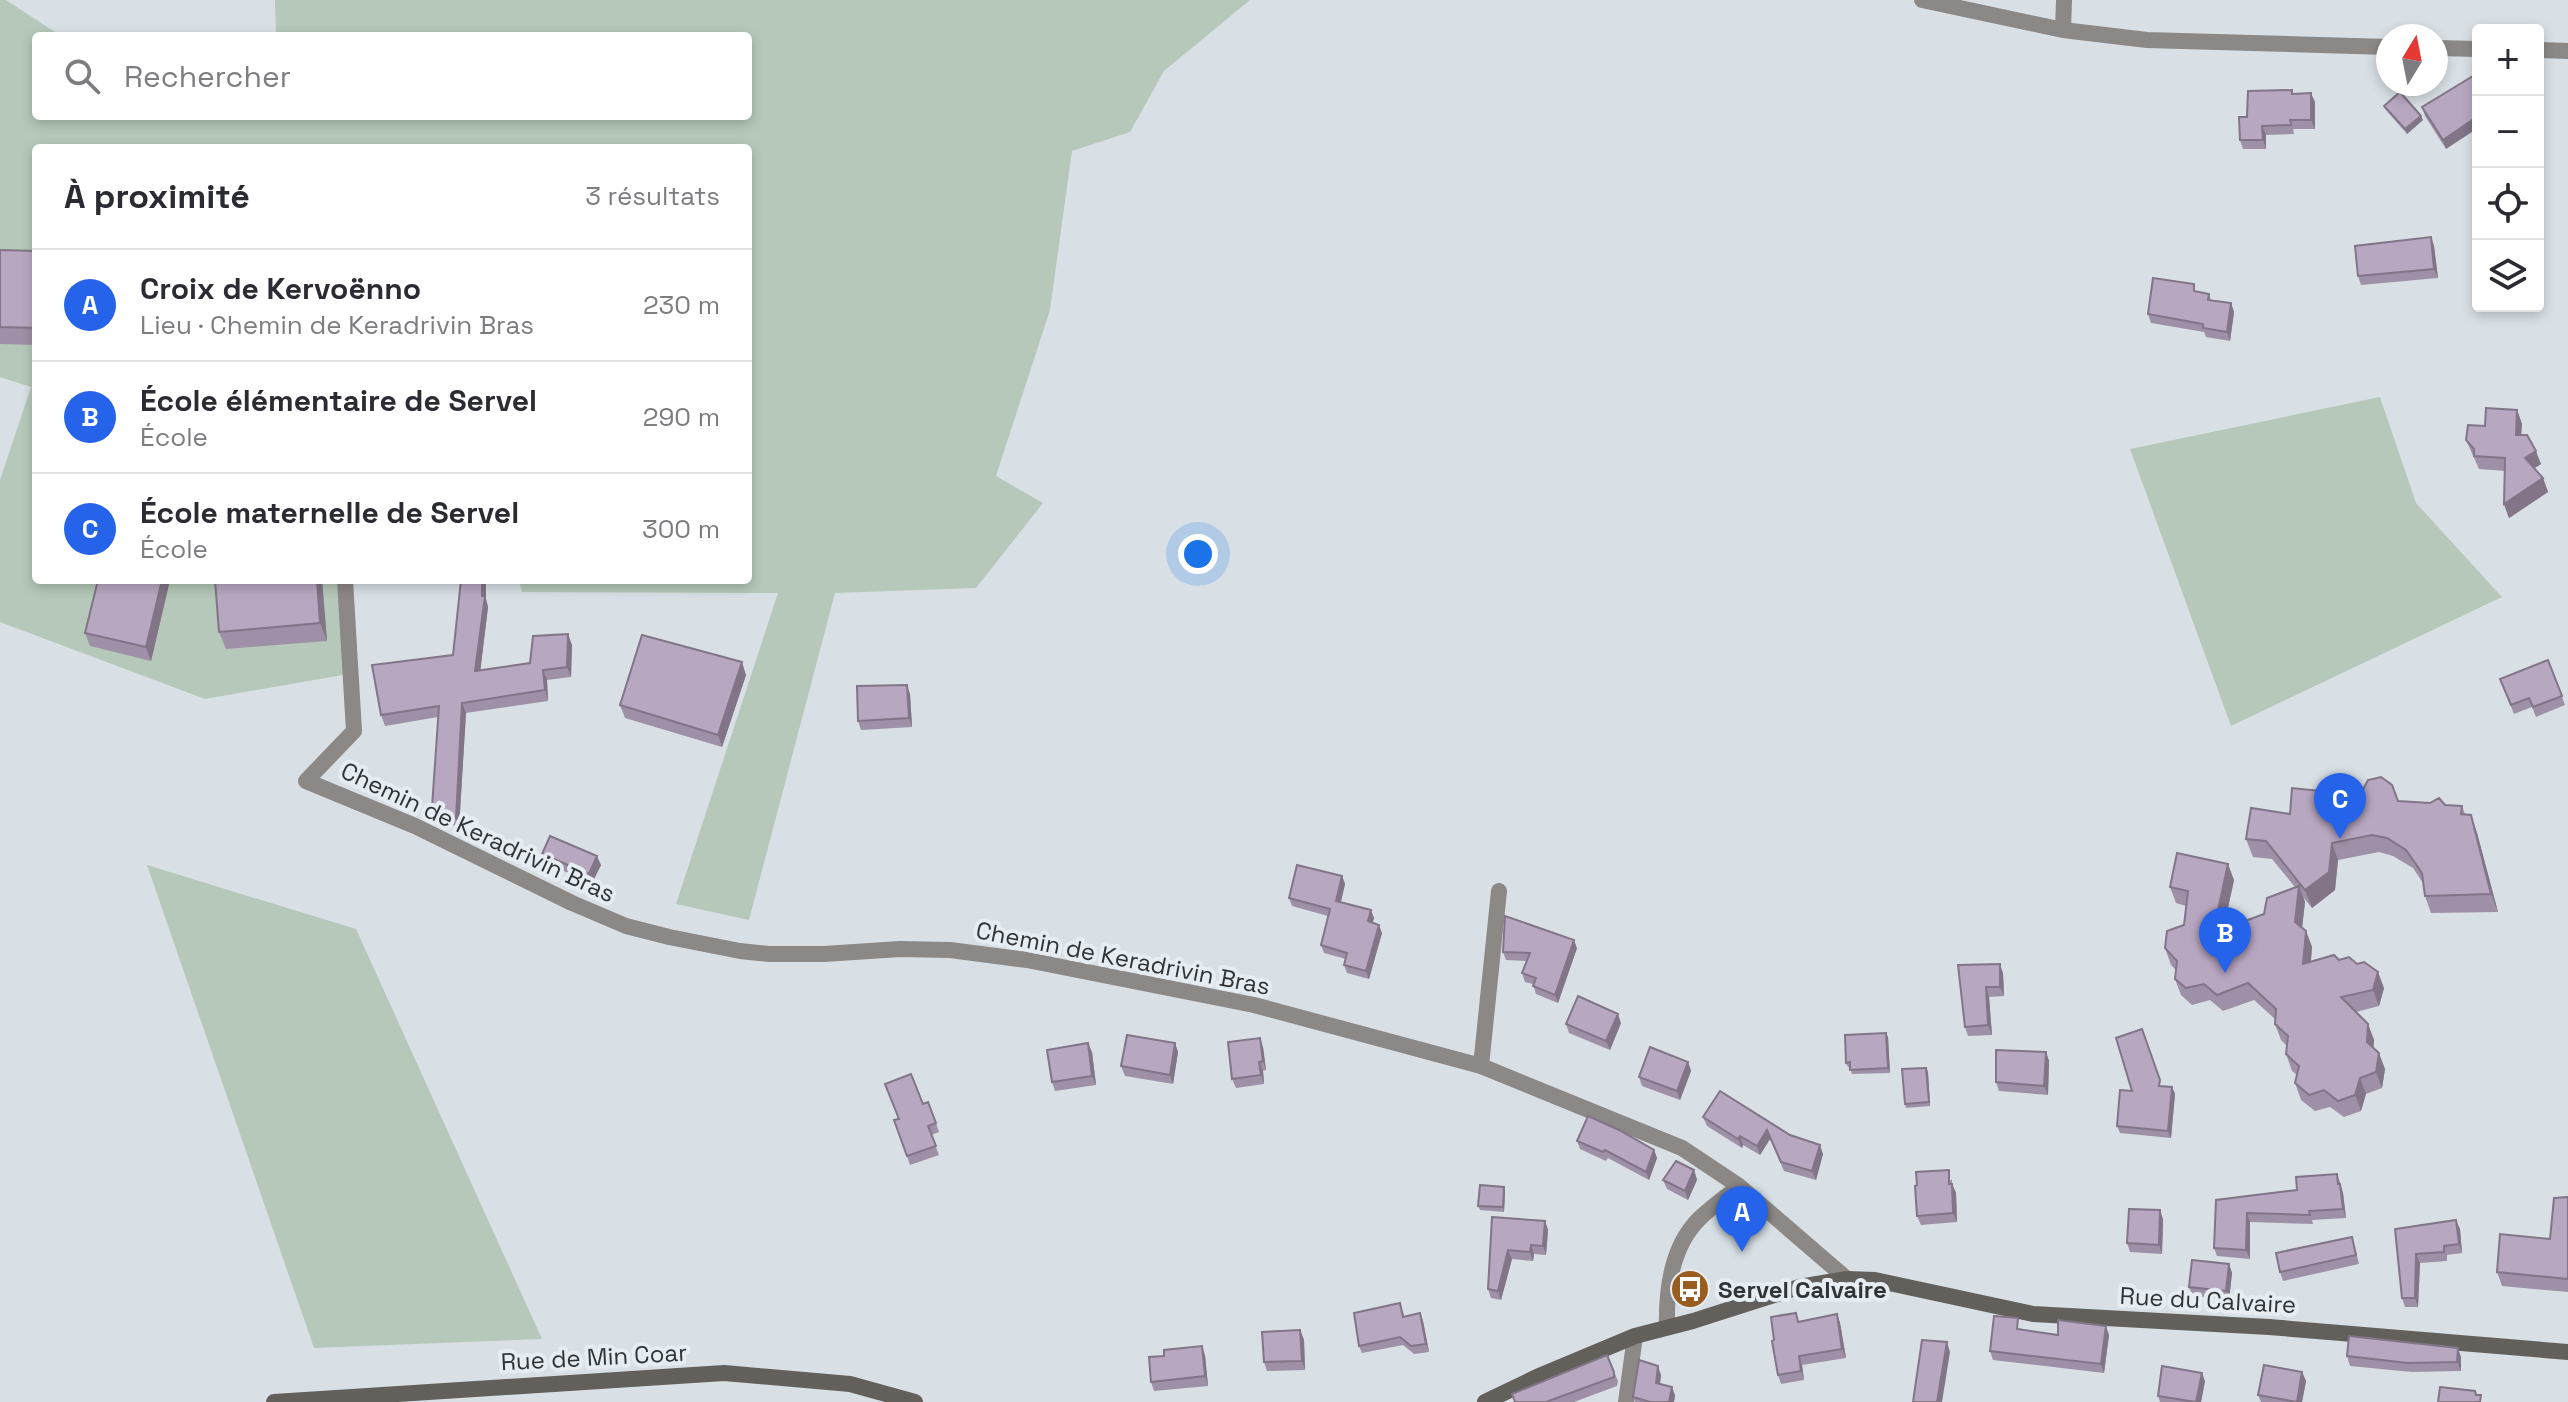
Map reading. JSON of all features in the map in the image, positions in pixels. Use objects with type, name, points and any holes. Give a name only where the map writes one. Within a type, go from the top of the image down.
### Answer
[{"type":"street","points":[[1922,0],[2063,30],[2147,40],[2376,47]]},
{"type":"street","points":[[2063,30],[2064,0]]},
{"type":"street","points":[[2448,48],[2472,49]]},
{"type":"street","points":[[2544,50],[2568,51]]},
{"type":"street","name":"Chemin de Keradrivin Bras","points":[[345,584],[354,731],[306,781],[415,826],[572,903],[626,926],[669,937],[769,954],[950,950],[1027,960],[1254,1005],[1481,1066],[1682,1148],[1739,1186],[1847,1279]]},
{"type":"street","points":[[1481,1066],[1499,891]]},
{"type":"street","points":[[1667,1327],[1668,1283],[1684,1242],[1699,1219],[1739,1186]]},
{"type":"street","points":[[1485,1402],[1635,1336],[1799,1287],[1847,1279]]},
{"type":"street","name":"Rue du Calvaire","points":[[1847,1279],[1875,1280],[2033,1314],[2269,1327],[2568,1352]]},
{"type":"street","points":[[1626,1402],[1635,1336]]},
{"type":"street","name":"Rue de Min Coar","points":[[274,1402],[724,1373],[850,1384],[915,1402]]},
{"type":"green space","points":[[0,0],[6,0],[55,32],[32,32],[32,120],[752,120],[752,32],[276,32],[275,0],[1250,0],[1164,71],[1130,132],[1072,151],[1050,310],[996,476],[1043,503],[976,588],[835,593],[749,920],[676,904],[778,593],[522,592],[520,584],[752,584],[752,144],[32,144],[32,584],[350,584],[354,673],[205,699],[0,622],[0,480],[31,387],[0,377]]},
{"type":"green space","points":[[2380,397],[2416,503],[2502,597],[2231,726],[2130,449]]},
{"type":"green space","points":[[147,865],[356,929],[542,1339],[314,1348]]},
{"type":"building","points":[[2472,77],[2472,120],[2443,140],[2422,107],[2440,96],[2448,96],[2448,91]]},
{"type":"building","points":[[2292,90],[2292,94],[2311,93],[2311,120],[2290,120],[2291,125],[2262,126],[2263,140],[2240,140],[2239,117],[2247,117],[2248,91]]},
{"type":"building","points":[[2395,96],[2404,96],[2421,116],[2405,129],[2384,106]]},
{"type":"building","points":[[2431,237],[2434,269],[2358,276],[2355,246]]},
{"type":"building","points":[[0,250],[32,251],[32,328],[0,327]]},
{"type":"building","points":[[2153,278],[2194,284],[2194,291],[2209,294],[2208,300],[2231,303],[2227,332],[2203,328],[2203,324],[2148,314]]},
{"type":"building","points":[[2486,408],[2517,410],[2516,435],[2527,435],[2536,451],[2525,458],[2543,478],[2504,504],[2505,458],[2474,456],[2474,449],[2466,440],[2468,425],[2485,426]]},
{"type":"building","points":[[97,584],[161,584],[146,647],[85,633]]},
{"type":"building","points":[[215,584],[317,584],[320,623],[219,632]]},
{"type":"building","points":[[461,584],[482,584],[482,596],[485,596],[475,671],[530,663],[533,636],[568,634],[567,667],[543,670],[545,690],[462,703],[456,818],[432,807],[439,706],[381,715],[372,665],[453,655]]},
{"type":"building","points":[[642,635],[742,662],[718,735],[620,705]]},
{"type":"building","points":[[2548,660],[2562,696],[2533,707],[2529,698],[2511,705],[2500,679]]},
{"type":"building","points":[[907,685],[909,718],[858,721],[857,686]]},
{"type":"building","points":[[2381,777],[2392,785],[2398,801],[2430,803],[2439,798],[2445,805],[2462,806],[2461,814],[2471,815],[2491,894],[2425,896],[2422,873],[2406,850],[2387,838],[2372,835],[2332,843],[2329,872],[2305,890],[2266,841],[2246,839],[2251,808],[2290,814],[2292,788],[2360,795],[2368,780]]},
{"type":"building","points":[[550,836],[597,856],[589,874],[542,854]]},
{"type":"building","points":[[2177,853],[2228,864],[2213,933],[2264,914],[2267,898],[2299,886],[2295,922],[2306,931],[2303,964],[2334,955],[2339,960],[2349,957],[2357,964],[2364,962],[2378,972],[2373,990],[2341,997],[2368,1024],[2367,1042],[2379,1053],[2376,1072],[2360,1078],[2355,1095],[2338,1101],[2324,1090],[2309,1095],[2295,1083],[2299,1066],[2286,1054],[2288,1036],[2275,1024],[2276,1009],[2248,983],[2217,995],[2204,984],[2186,988],[2175,979],[2177,961],[2165,948],[2167,931],[2184,925],[2188,891],[2170,887]]},
{"type":"building","points":[[1297,865],[1342,876],[1336,901],[1371,910],[1368,921],[1379,925],[1366,971],[1344,965],[1347,953],[1321,945],[1330,909],[1289,898]]},
{"type":"building","points":[[1505,916],[1574,940],[1555,995],[1533,986],[1536,978],[1522,973],[1530,953],[1503,952]]},
{"type":"building","points":[[2000,964],[2000,987],[1986,987],[1988,1025],[1965,1027],[1958,965]]},
{"type":"building","points":[[1578,996],[1618,1014],[1606,1041],[1566,1024]]},
{"type":"building","points":[[2142,1029],[2160,1080],[2159,1086],[2172,1087],[2168,1131],[2117,1126],[2120,1090],[2132,1091],[2116,1038]]},
{"type":"building","points":[[1886,1033],[1888,1068],[1850,1070],[1850,1062],[1846,1063],[1845,1035]]},
{"type":"building","points":[[1127,1035],[1175,1043],[1170,1075],[1121,1066]]},
{"type":"building","points":[[1260,1038],[1261,1075],[1232,1079],[1228,1042]]},
{"type":"building","points":[[1088,1043],[1092,1076],[1052,1082],[1047,1050]]},
{"type":"building","points":[[1650,1047],[1688,1062],[1677,1091],[1639,1077]]},
{"type":"building","points":[[1996,1050],[2046,1052],[2044,1086],[1996,1082]]},
{"type":"building","points":[[1926,1068],[1929,1102],[1905,1104],[1902,1069]]},
{"type":"building","points":[[911,1074],[923,1104],[928,1102],[936,1123],[928,1126],[936,1146],[907,1156],[894,1120],[899,1119],[885,1084]]},
{"type":"building","points":[[1720,1091],[1790,1135],[1820,1145],[1812,1171],[1781,1162],[1767,1130],[1757,1146],[1740,1136],[1738,1139],[1703,1117]]},
{"type":"building","points":[[1588,1116],[1654,1150],[1646,1172],[1605,1150],[1603,1152],[1577,1141]]},
{"type":"building","points":[[1676,1161],[1694,1170],[1685,1191],[1663,1180]]},
{"type":"building","points":[[1949,1170],[1953,1213],[1917,1216],[1916,1172]]},
{"type":"building","points":[[2337,1174],[2343,1209],[2309,1211],[2310,1215],[2247,1213],[2246,1250],[2214,1248],[2216,1200],[2297,1190],[2296,1177]]},
{"type":"building","points":[[1480,1185],[1504,1187],[1503,1207],[1478,1206]]},
{"type":"building","points":[[2568,1197],[2568,1279],[2497,1272],[2500,1234],[2550,1239],[2554,1198]]},
{"type":"building","points":[[2129,1209],[2160,1210],[2159,1245],[2127,1243]]},
{"type":"building","points":[[1492,1217],[1545,1221],[1543,1246],[1531,1245],[1530,1252],[1508,1250],[1498,1291],[1488,1289]]},
{"type":"building","points":[[2456,1220],[2459,1244],[2444,1246],[2444,1252],[2416,1254],[2415,1298],[2402,1298],[2395,1229]]},
{"type":"building","points":[[2352,1237],[2356,1255],[2280,1272],[2276,1253]]},
{"type":"building","points":[[2192,1260],[2229,1264],[2226,1291],[2189,1287]]},
{"type":"building","points":[[1400,1303],[1403,1317],[1420,1313],[1426,1344],[1411,1346],[1400,1337],[1359,1346],[1354,1313]]},
{"type":"building","points":[[1796,1313],[1798,1322],[1837,1314],[1842,1349],[1799,1356],[1801,1371],[1778,1375],[1771,1317]]},
{"type":"building","points":[[1994,1316],[2018,1318],[2017,1329],[2058,1335],[2058,1320],[2106,1326],[2101,1364],[1990,1351]]},
{"type":"building","points":[[1300,1330],[1302,1361],[1264,1362],[1262,1332]]},
{"type":"building","points":[[2349,1336],[2458,1348],[2457,1362],[2408,1363],[2347,1356]]},
{"type":"building","points":[[1922,1340],[1947,1342],[1937,1402],[1913,1402]]},
{"type":"building","points":[[1202,1346],[1205,1376],[1151,1382],[1149,1357],[1164,1356],[1164,1350]]},
{"type":"building","points":[[1607,1355],[1614,1377],[1546,1402],[1515,1402],[1512,1394]]},
{"type":"building","points":[[1639,1360],[1658,1366],[1656,1383],[1672,1387],[1669,1402],[1650,1402],[1633,1397]]},
{"type":"building","points":[[2264,1365],[2302,1372],[2297,1402],[2258,1395]]},
{"type":"building","points":[[2162,1366],[2202,1373],[2196,1402],[2158,1396]]},
{"type":"building","points":[[2440,1387],[2475,1391],[2476,1395],[2481,1395],[2480,1402],[2438,1402]]},
{"type":"place","name":"École maternelle de Servel","points":[[2340,839]]},
{"type":"place","name":"École élémentaire de Servel","points":[[2225,973]]},
{"type":"place","name":"Croix de Kervoënno","points":[[1742,1252]]},
{"type":"place","name":"Servel Calvaire","points":[[1690,1289]]}]
